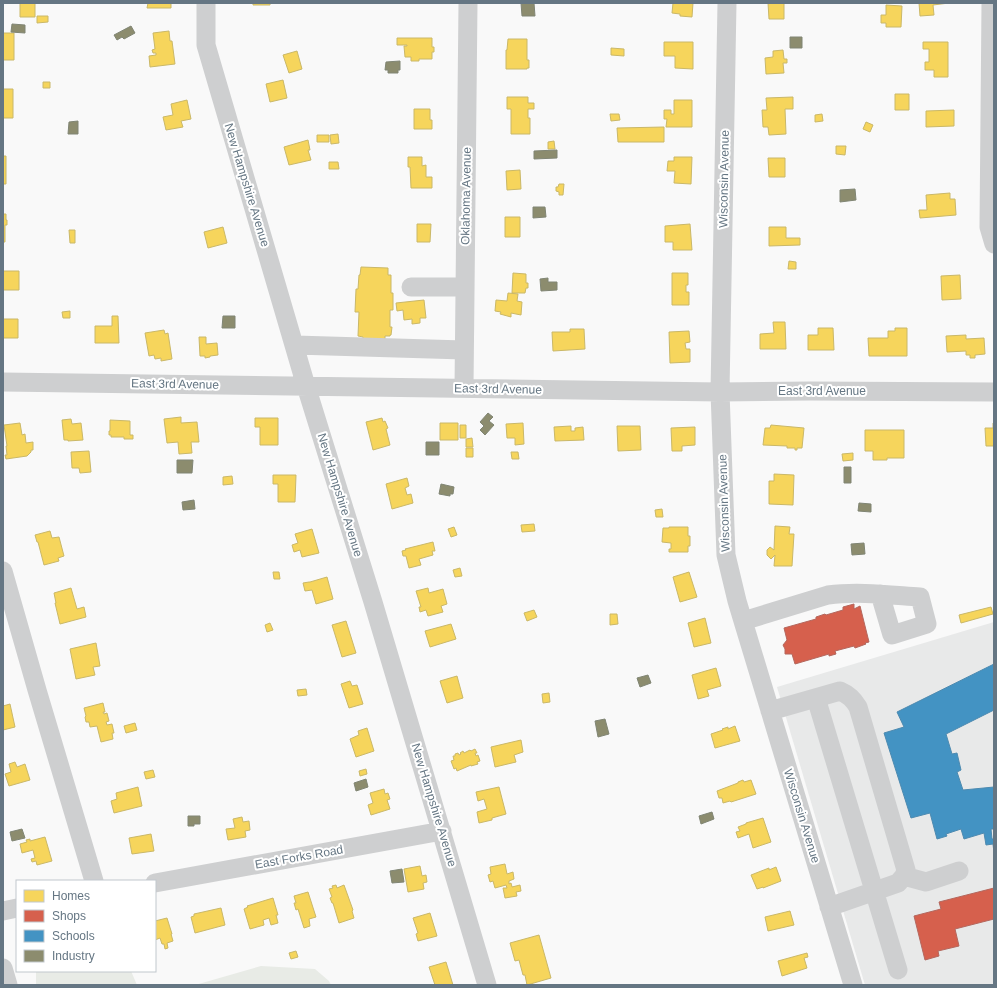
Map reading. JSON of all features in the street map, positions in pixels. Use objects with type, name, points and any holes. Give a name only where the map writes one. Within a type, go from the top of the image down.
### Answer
[{"type":"street","name":"New Hampshire Avenue","points":[[206,3],[206,45],[306,386],[373,602],[487,985]]},
{"type":"street","name":"Oklahoma Avenue","points":[[464,388],[468,3]]},
{"type":"street","name":"Wisconsin Avenue","points":[[727,3],[720,392],[726,555],[742,621],[853,985]]},
{"type":"street","points":[[991,3],[989,227],[994,244]]},
{"type":"street","points":[[411,287],[465,287]]},
{"type":"street","points":[[295,345],[464,350]]},
{"type":"street","name":"East 3rd Avenue","points":[[3,382],[720,392],[994,392]]},
{"type":"street","points":[[3,571],[94,880]]},
{"type":"street","points":[[742,621],[828,595],[842,593],[880,594]]},
{"type":"street","points":[[770,711],[840,691],[847,694],[854,700],[858,708],[906,870],[904,876],[898,883],[829,907]]},
{"type":"street","points":[[816,698],[898,970]]},
{"type":"street","name":"East Forks Road","points":[[156,883],[442,831]]},
{"type":"street","points":[[904,876],[926,882],[959,871]]},
{"type":"street","points":[[3,911],[16,908]]},
{"type":"street","points":[[3,968],[8,985]]},
{"type":"shaded area","points":[[994,622],[994,985],[865,985],[777,687]]},
{"type":"shaded area","points":[[261,966],[315,969],[329,981],[331,985],[195,985]]},
{"type":"shaded area","points":[[36,972],[131,972],[137,985],[36,985]]},
{"type":"building: Homes","points":[[20,3],[35,3],[35,17],[20,17]]},
{"type":"building: Homes","points":[[148,3],[171,3],[171,8],[147,8]]},
{"type":"building: Homes","points":[[253,3],[270,3],[270,5],[253,5]]},
{"type":"building: Homes","points":[[673,3],[693,3],[692,17],[680,16],[680,14],[672,13]]},
{"type":"building: Homes","points":[[768,3],[784,3],[784,19],[769,19]]},
{"type":"building: Homes","points":[[919,3],[949,3],[933,5],[934,15],[920,16]]},
{"type":"building: Homes","points":[[886,5],[902,6],[901,27],[886,27],[886,23],[881,23],[881,15],[886,15]]},
{"type":"building: Homes","points":[[37,16],[48,16],[48,22],[37,23]]},
{"type":"building: Homes","points":[[169,31],[175,64],[150,67],[149,56],[156,55],[156,53],[153,53],[152,50],[155,49],[153,33]]},
{"type":"building: Homes","points":[[3,33],[14,33],[14,60],[3,60]]},
{"type":"building: Homes","points":[[397,38],[432,38],[432,47],[434,47],[434,52],[432,52],[432,59],[419,59],[419,61],[411,61],[411,57],[405,57],[404,46],[407,45],[397,45]]},
{"type":"building: Homes","points":[[508,39],[527,39],[527,60],[529,60],[529,68],[506,69],[506,50]]},
{"type":"building: Homes","points":[[664,42],[693,42],[693,69],[675,68],[675,56],[664,56]]},
{"type":"building: Homes","points":[[923,42],[948,42],[948,77],[934,77],[934,70],[925,70],[925,62],[929,62],[929,49],[923,49]]},
{"type":"building: Homes","points":[[611,48],[624,49],[624,56],[611,55]]},
{"type":"building: Homes","points":[[783,50],[784,59],[787,59],[787,63],[783,63],[784,73],[766,74],[765,58],[773,57],[773,51]]},
{"type":"building: Homes","points":[[297,51],[302,69],[289,73],[283,55]]},
{"type":"building: Homes","points":[[283,80],[287,98],[270,102],[266,84]]},
{"type":"building: Homes","points":[[43,82],[50,82],[50,88],[43,88]]},
{"type":"building: Homes","points":[[3,89],[13,89],[13,118],[3,118]]},
{"type":"building: Homes","points":[[895,94],[909,94],[909,110],[895,110]]},
{"type":"building: Homes","points":[[507,97],[528,97],[528,103],[534,103],[534,109],[528,109],[528,118],[530,118],[530,134],[511,134],[511,109],[507,109]]},
{"type":"building: Homes","points":[[793,97],[793,109],[785,109],[786,134],[769,135],[768,127],[763,127],[762,110],[767,110],[766,98]]},
{"type":"building: Homes","points":[[187,100],[191,119],[181,121],[183,127],[166,130],[163,117],[173,115],[171,104]]},
{"type":"building: Homes","points":[[674,100],[692,100],[692,127],[666,127],[667,119],[664,119],[664,110],[671,110],[671,114],[674,114]]},
{"type":"building: Homes","points":[[414,109],[430,109],[432,129],[414,129]]},
{"type":"building: Homes","points":[[954,110],[954,126],[926,127],[926,111]]},
{"type":"building: Homes","points":[[610,114],[619,114],[620,120],[611,121]]},
{"type":"building: Homes","points":[[822,114],[823,121],[815,122],[815,115]]},
{"type":"building: Homes","points":[[866,122],[873,125],[870,132],[863,129]]},
{"type":"building: Homes","points":[[664,127],[664,142],[618,142],[617,128]]},
{"type":"building: Homes","points":[[338,134],[339,143],[331,144],[330,135]]},
{"type":"building: Homes","points":[[317,135],[329,135],[329,142],[317,142]]},
{"type":"building: Homes","points":[[308,140],[310,150],[308,150],[311,160],[289,165],[284,147]]},
{"type":"building: Homes","points":[[554,141],[555,149],[548,149],[548,142]]},
{"type":"building: Homes","points":[[836,146],[846,146],[845,155],[836,154]]},
{"type":"building: Homes","points":[[3,156],[6,156],[6,184],[3,184]]},
{"type":"building: Homes","points":[[408,157],[422,157],[422,166],[426,165],[426,177],[432,177],[432,188],[411,188]]},
{"type":"building: Homes","points":[[674,157],[692,157],[691,184],[674,183],[675,171],[667,171],[668,161],[674,161]]},
{"type":"building: Homes","points":[[768,158],[785,158],[785,177],[769,177]]},
{"type":"building: Homes","points":[[329,162],[338,162],[339,169],[329,169]]},
{"type":"building: Homes","points":[[520,170],[521,189],[507,190],[506,171]]},
{"type":"building: Homes","points":[[559,184],[564,184],[563,195],[559,195],[559,192],[556,191],[556,187],[558,187]]},
{"type":"building: Homes","points":[[950,193],[950,199],[955,199],[956,215],[920,218],[919,210],[927,210],[926,195]]},
{"type":"building: Homes","points":[[3,214],[6,214],[7,220],[7,225],[5,225],[5,242],[3,242]]},
{"type":"building: Homes","points":[[505,217],[520,217],[520,237],[505,237]]},
{"type":"building: Homes","points":[[417,224],[431,224],[430,242],[417,242]]},
{"type":"building: Homes","points":[[690,224],[692,250],[673,250],[673,242],[665,242],[665,226]]},
{"type":"building: Homes","points":[[223,227],[227,243],[208,248],[204,232]]},
{"type":"building: Homes","points":[[769,227],[786,227],[786,238],[800,238],[800,245],[769,246]]},
{"type":"building: Homes","points":[[69,230],[75,230],[75,243],[70,243]]},
{"type":"building: Homes","points":[[789,261],[796,262],[796,269],[788,269]]},
{"type":"building: Homes","points":[[361,267],[388,268],[388,275],[391,275],[393,310],[390,310],[390,327],[392,327],[391,335],[385,336],[385,341],[363,340],[363,337],[358,336],[359,312],[355,312],[356,289],[358,289]]},
{"type":"building: Homes","points":[[3,271],[19,271],[19,290],[3,290]]},
{"type":"building: Homes","points":[[513,273],[526,274],[526,283],[528,283],[528,288],[526,288],[525,293],[512,293]]},
{"type":"building: Homes","points":[[672,273],[688,273],[688,285],[686,285],[686,292],[689,292],[689,305],[672,305]]},
{"type":"building: Homes","points":[[960,275],[961,299],[942,300],[941,276]]},
{"type":"building: Homes","points":[[508,293],[518,294],[517,301],[522,302],[521,315],[511,313],[511,317],[495,311],[496,300],[507,301]]},
{"type":"building: Homes","points":[[424,300],[426,318],[420,318],[420,323],[412,324],[412,319],[404,320],[403,310],[397,311],[396,303]]},
{"type":"building: Homes","points":[[70,311],[70,318],[63,318],[62,312]]},
{"type":"building: Homes","points":[[112,316],[118,316],[119,343],[95,343],[95,326],[112,326]]},
{"type":"building: Homes","points":[[3,319],[18,319],[18,338],[3,338]]},
{"type":"building: Homes","points":[[773,322],[785,322],[786,349],[760,349],[760,334],[774,333]]},
{"type":"building: Homes","points":[[818,328],[833,328],[834,350],[808,350],[808,335],[818,335]]},
{"type":"building: Homes","points":[[895,328],[907,328],[907,356],[869,356],[868,338],[888,338],[888,331],[895,331]]},
{"type":"building: Homes","points":[[570,329],[584,329],[585,349],[553,351],[552,332],[570,332]]},
{"type":"building: Homes","points":[[164,330],[165,334],[168,333],[172,359],[161,361],[161,358],[155,359],[154,355],[149,356],[145,333]]},
{"type":"building: Homes","points":[[689,331],[690,342],[685,343],[686,349],[690,349],[690,362],[670,363],[669,332]]},
{"type":"building: Homes","points":[[966,335],[966,339],[984,338],[985,354],[975,355],[975,358],[970,358],[970,355],[966,355],[966,351],[947,352],[946,336]]},
{"type":"building: Homes","points":[[199,337],[206,337],[206,344],[217,343],[218,355],[205,358],[205,356],[200,356]]},
{"type":"building: Homes","points":[[181,417],[181,423],[197,422],[199,442],[191,442],[192,453],[179,454],[178,442],[167,443],[164,419]]},
{"type":"building: Homes","points":[[255,418],[278,418],[278,445],[260,445],[260,427],[255,427]]},
{"type":"building: Homes","points":[[382,418],[383,422],[385,421],[388,428],[386,429],[390,445],[373,450],[366,422]]},
{"type":"building: Homes","points":[[71,419],[72,424],[81,423],[83,440],[64,440],[62,420]]},
{"type":"building: Homes","points":[[110,420],[130,421],[130,435],[133,435],[133,439],[111,437],[111,435],[109,435]]},
{"type":"building: Homes","points":[[20,423],[22,435],[25,434],[26,443],[33,442],[33,450],[31,450],[27,456],[6,459],[5,455],[7,455],[7,446],[4,425]]},
{"type":"building: Homes","points":[[440,423],[458,423],[458,440],[440,440]]},
{"type":"building: Homes","points":[[523,423],[524,444],[515,445],[515,438],[507,438],[506,424]]},
{"type":"building: Homes","points":[[993,423],[994,446],[986,446],[985,428],[993,428]]},
{"type":"building: Homes","points":[[460,425],[466,425],[466,438],[460,438]]},
{"type":"building: Homes","points":[[771,425],[804,428],[802,448],[797,448],[797,450],[795,450],[795,448],[787,448],[787,446],[763,445],[765,428],[770,428]]},
{"type":"building: Homes","points":[[571,426],[571,431],[575,431],[575,428],[583,427],[584,440],[555,441],[554,427]]},
{"type":"building: Homes","points":[[617,426],[640,426],[641,450],[618,451]]},
{"type":"building: Homes","points":[[695,427],[695,445],[682,446],[682,451],[672,451],[671,428]]},
{"type":"building: Homes","points":[[865,430],[904,430],[904,458],[873,460],[873,451],[865,451]]},
{"type":"building: Homes","points":[[472,438],[473,447],[466,447],[466,439]]},
{"type":"building: Homes","points":[[466,448],[473,448],[473,457],[466,457]]},
{"type":"building: Homes","points":[[89,451],[91,472],[80,473],[79,468],[72,468],[71,452]]},
{"type":"building: Homes","points":[[511,452],[518,452],[519,459],[512,459]]},
{"type":"building: Homes","points":[[853,453],[853,460],[843,461],[842,454]]},
{"type":"building: Homes","points":[[774,474],[794,475],[793,505],[769,504],[769,481],[774,481]]},
{"type":"building: Homes","points":[[273,475],[296,475],[295,502],[278,502],[278,484],[273,484]]},
{"type":"building: Homes","points":[[232,476],[233,484],[223,485],[223,477]]},
{"type":"building: Homes","points":[[407,478],[409,486],[405,488],[407,495],[411,494],[413,503],[392,509],[386,484]]},
{"type":"building: Homes","points":[[662,509],[663,517],[656,517],[655,510]]},
{"type":"building: Homes","points":[[534,524],[535,531],[522,532],[521,525]]},
{"type":"building: Homes","points":[[775,526],[790,527],[789,534],[794,534],[792,566],[774,566],[775,555],[771,559],[767,555],[767,550],[770,547],[774,550]]},
{"type":"building: Homes","points":[[454,527],[457,535],[451,537],[448,529]]},
{"type":"building: Homes","points":[[688,527],[690,546],[688,546],[688,552],[669,552],[669,549],[671,549],[671,543],[662,542],[663,528]]},
{"type":"building: Homes","points":[[312,529],[319,553],[302,557],[300,550],[294,552],[292,545],[298,543],[295,534]]},
{"type":"building: Homes","points":[[50,531],[52,538],[59,537],[64,556],[58,558],[59,561],[44,565],[35,535]]},
{"type":"building: Homes","points":[[433,542],[435,551],[432,551],[433,555],[419,559],[421,565],[409,568],[406,556],[403,556],[402,551]]},
{"type":"building: Homes","points":[[460,568],[462,576],[455,577],[453,570]]},
{"type":"building: Homes","points":[[273,572],[279,572],[280,579],[274,579]]},
{"type":"building: Homes","points":[[689,572],[697,597],[680,602],[673,577]]},
{"type":"building: Homes","points":[[327,577],[333,599],[316,604],[312,590],[305,591],[303,583]]},
{"type":"building: Homes","points":[[71,588],[77,609],[84,607],[86,617],[60,624],[54,593]]},
{"type":"building: Homes","points":[[428,588],[429,593],[443,589],[447,604],[441,606],[443,612],[428,616],[426,610],[420,612],[419,607],[421,607],[416,591]]},
{"type":"building: Homes","points":[[991,607],[993,614],[961,623],[959,615]]},
{"type":"building: Homes","points":[[534,610],[537,617],[527,621],[524,613]]},
{"type":"building: Homes","points":[[610,614],[617,614],[618,624],[610,625]]},
{"type":"building: Homes","points":[[705,618],[711,643],[694,647],[688,623]]},
{"type":"building: Homes","points":[[346,621],[356,653],[342,657],[332,625]]},
{"type":"building: Homes","points":[[270,623],[273,630],[267,632],[265,625]]},
{"type":"building: Homes","points":[[451,624],[456,639],[430,647],[425,631]]},
{"type":"building: Homes","points":[[96,643],[100,666],[93,667],[95,675],[76,679],[70,649]]},
{"type":"building: Homes","points":[[716,668],[721,686],[707,690],[709,696],[698,699],[692,675]]},
{"type":"building: Homes","points":[[457,676],[463,698],[447,703],[440,681]]},
{"type":"building: Homes","points":[[350,681],[352,686],[357,685],[363,704],[349,708],[341,684]]},
{"type":"building: Homes","points":[[306,689],[307,695],[298,696],[297,690]]},
{"type":"building: Homes","points":[[549,693],[550,702],[543,703],[542,694]]},
{"type":"building: Homes","points":[[103,703],[105,712],[103,712],[104,714],[107,713],[109,721],[106,722],[107,725],[112,724],[114,733],[112,733],[113,739],[101,742],[97,726],[90,727],[89,722],[86,722],[84,708]]},
{"type":"building: Homes","points":[[10,704],[15,727],[3,730],[3,706]]},
{"type":"building: Homes","points":[[135,723],[137,730],[126,733],[124,726]]},
{"type":"building: Homes","points":[[735,726],[740,741],[715,748],[711,734],[728,727],[728,729]]},
{"type":"building: Homes","points":[[367,728],[374,751],[356,757],[350,739],[359,735],[358,731]]},
{"type":"building: Homes","points":[[521,740],[523,752],[514,755],[516,762],[495,767],[491,747]]},
{"type":"building: Homes","points":[[475,749],[477,753],[475,753],[476,756],[478,755],[480,761],[477,762],[478,764],[471,765],[457,771],[456,768],[454,769],[451,761],[454,760],[453,756],[455,756],[455,754],[458,753],[459,755],[463,751],[464,753]]},
{"type":"building: Homes","points":[[15,762],[17,767],[25,764],[30,780],[9,786],[5,774],[11,772],[9,764]]},
{"type":"building: Homes","points":[[366,769],[367,774],[360,776],[359,771]]},
{"type":"building: Homes","points":[[153,770],[155,777],[146,779],[144,772]]},
{"type":"building: Homes","points":[[743,780],[744,782],[751,780],[756,794],[723,803],[722,798],[719,798],[717,791]]},
{"type":"building: Homes","points":[[138,787],[142,806],[114,813],[111,801],[117,799],[116,793]]},
{"type":"building: Homes","points":[[499,787],[506,814],[492,818],[492,820],[479,823],[477,812],[487,809],[484,799],[478,801],[476,792]]},
{"type":"building: Homes","points":[[384,789],[385,794],[388,793],[390,799],[387,800],[390,809],[371,815],[368,805],[373,803],[370,793]]},
{"type":"building: Homes","points":[[242,817],[243,822],[249,821],[250,830],[245,831],[246,837],[228,840],[226,829],[235,828],[233,819]]},
{"type":"building: Homes","points":[[763,818],[771,842],[753,848],[749,834],[738,838],[736,832],[740,831],[738,827]]},
{"type":"building: Homes","points":[[151,834],[154,851],[132,854],[129,838]]},
{"type":"building: Homes","points":[[45,837],[52,861],[37,865],[36,861],[32,862],[31,859],[35,858],[33,850],[22,853],[20,844],[27,842],[26,840],[30,839],[30,841]]},
{"type":"building: Homes","points":[[505,864],[507,874],[513,872],[514,879],[509,881],[509,884],[511,883],[512,887],[520,885],[521,891],[516,892],[517,896],[505,898],[503,888],[507,888],[506,885],[495,888],[493,881],[490,882],[488,875],[491,874],[490,867]]},
{"type":"building: Homes","points":[[420,866],[422,876],[426,875],[427,882],[423,883],[424,889],[408,892],[404,869]]},
{"type":"building: Homes","points":[[776,867],[781,881],[757,889],[751,875]]},
{"type":"building: Homes","points":[[336,885],[337,888],[344,885],[353,910],[354,918],[339,923],[330,898],[332,897],[329,889]]},
{"type":"building: Homes","points":[[308,892],[316,917],[309,919],[310,926],[304,928],[298,909],[296,910],[294,896]]},
{"type":"building: Homes","points":[[273,898],[278,915],[276,915],[278,923],[271,925],[269,918],[263,920],[264,925],[250,929],[244,909],[248,907],[247,906]]},
{"type":"building: Homes","points":[[221,908],[225,925],[195,933],[191,917],[194,916],[194,914]]},
{"type":"building: Homes","points":[[790,911],[794,925],[768,931],[765,917]]},
{"type":"building: Homes","points":[[430,913],[437,936],[418,941],[416,934],[418,933],[413,918]]},
{"type":"building: Homes","points":[[167,918],[173,941],[167,943],[168,948],[165,949],[160,938],[156,940],[156,921]]},
{"type":"building: Homes","points":[[539,935],[551,978],[527,985],[519,960],[515,961],[510,943]]},
{"type":"building: Homes","points":[[296,951],[298,957],[291,959],[289,953]]},
{"type":"building: Homes","points":[[807,953],[808,957],[804,958],[807,968],[782,976],[778,961]]},
{"type":"building: Homes","points":[[446,962],[453,985],[435,985],[429,967]]},
{"type":"building: Shops","points":[[854,604],[854,609],[860,606],[869,642],[855,648],[854,646],[835,651],[836,654],[829,656],[829,654],[795,664],[792,654],[785,654],[783,645],[787,640],[784,628],[816,619],[816,617],[825,614],[843,610],[843,607]]},
{"type":"building: Shops","points":[[994,888],[994,919],[955,929],[959,946],[938,951],[939,956],[925,960],[914,916],[941,909],[939,902]]},
{"type":"building: Schools","points":[[994,664],[994,710],[946,734],[952,754],[957,753],[961,770],[957,772],[963,790],[994,787],[994,829],[991,829],[992,839],[994,839],[994,853],[993,844],[986,845],[984,833],[964,839],[961,829],[937,839],[930,813],[911,818],[884,733],[904,727],[897,712]]},
{"type":"building: Industry","points":[[521,3],[534,3],[535,16],[522,16]]},
{"type":"building: Industry","points":[[12,24],[25,25],[25,33],[11,32]]},
{"type":"building: Industry","points":[[131,26],[135,33],[124,39],[122,37],[117,40],[114,35]]},
{"type":"building: Industry","points":[[790,37],[802,37],[802,48],[790,48]]},
{"type":"building: Industry","points":[[400,61],[400,70],[398,70],[398,73],[388,73],[388,70],[385,70],[386,62]]},
{"type":"building: Industry","points":[[78,121],[78,134],[68,134],[69,122]]},
{"type":"building: Industry","points":[[557,150],[557,158],[534,159],[534,151]]},
{"type":"building: Industry","points":[[855,189],[856,200],[840,202],[840,190]]},
{"type":"building: Industry","points":[[533,207],[545,207],[546,217],[533,218]]},
{"type":"building: Industry","points":[[548,278],[548,282],[557,282],[557,290],[541,291],[540,279]]},
{"type":"building: Industry","points":[[223,316],[235,316],[235,328],[222,328]]},
{"type":"building: Industry","points":[[488,413],[493,417],[489,421],[494,425],[485,435],[480,430],[484,426],[480,422]]},
{"type":"building: Industry","points":[[426,442],[439,442],[439,455],[426,455]]},
{"type":"building: Industry","points":[[177,460],[193,460],[192,473],[177,473]]},
{"type":"building: Industry","points":[[844,467],[851,467],[851,483],[844,483]]},
{"type":"building: Industry","points":[[441,484],[454,487],[453,494],[450,494],[450,496],[439,494]]},
{"type":"building: Industry","points":[[194,500],[195,509],[183,510],[182,502]]},
{"type":"building: Industry","points":[[859,503],[871,504],[871,512],[858,511]]},
{"type":"building: Industry","points":[[864,543],[865,554],[852,555],[851,544]]},
{"type":"building: Industry","points":[[648,675],[651,683],[640,687],[637,678]]},
{"type":"building: Industry","points":[[605,719],[609,734],[598,737],[595,721]]},
{"type":"building: Industry","points":[[366,779],[368,787],[356,791],[354,783]]},
{"type":"building: Industry","points":[[712,812],[714,819],[701,824],[699,816]]},
{"type":"building: Industry","points":[[188,816],[200,816],[200,824],[188,826]]},
{"type":"building: Industry","points":[[22,829],[25,838],[12,841],[10,832]]},
{"type":"building: Industry","points":[[402,869],[404,882],[392,883],[390,871]]}]
